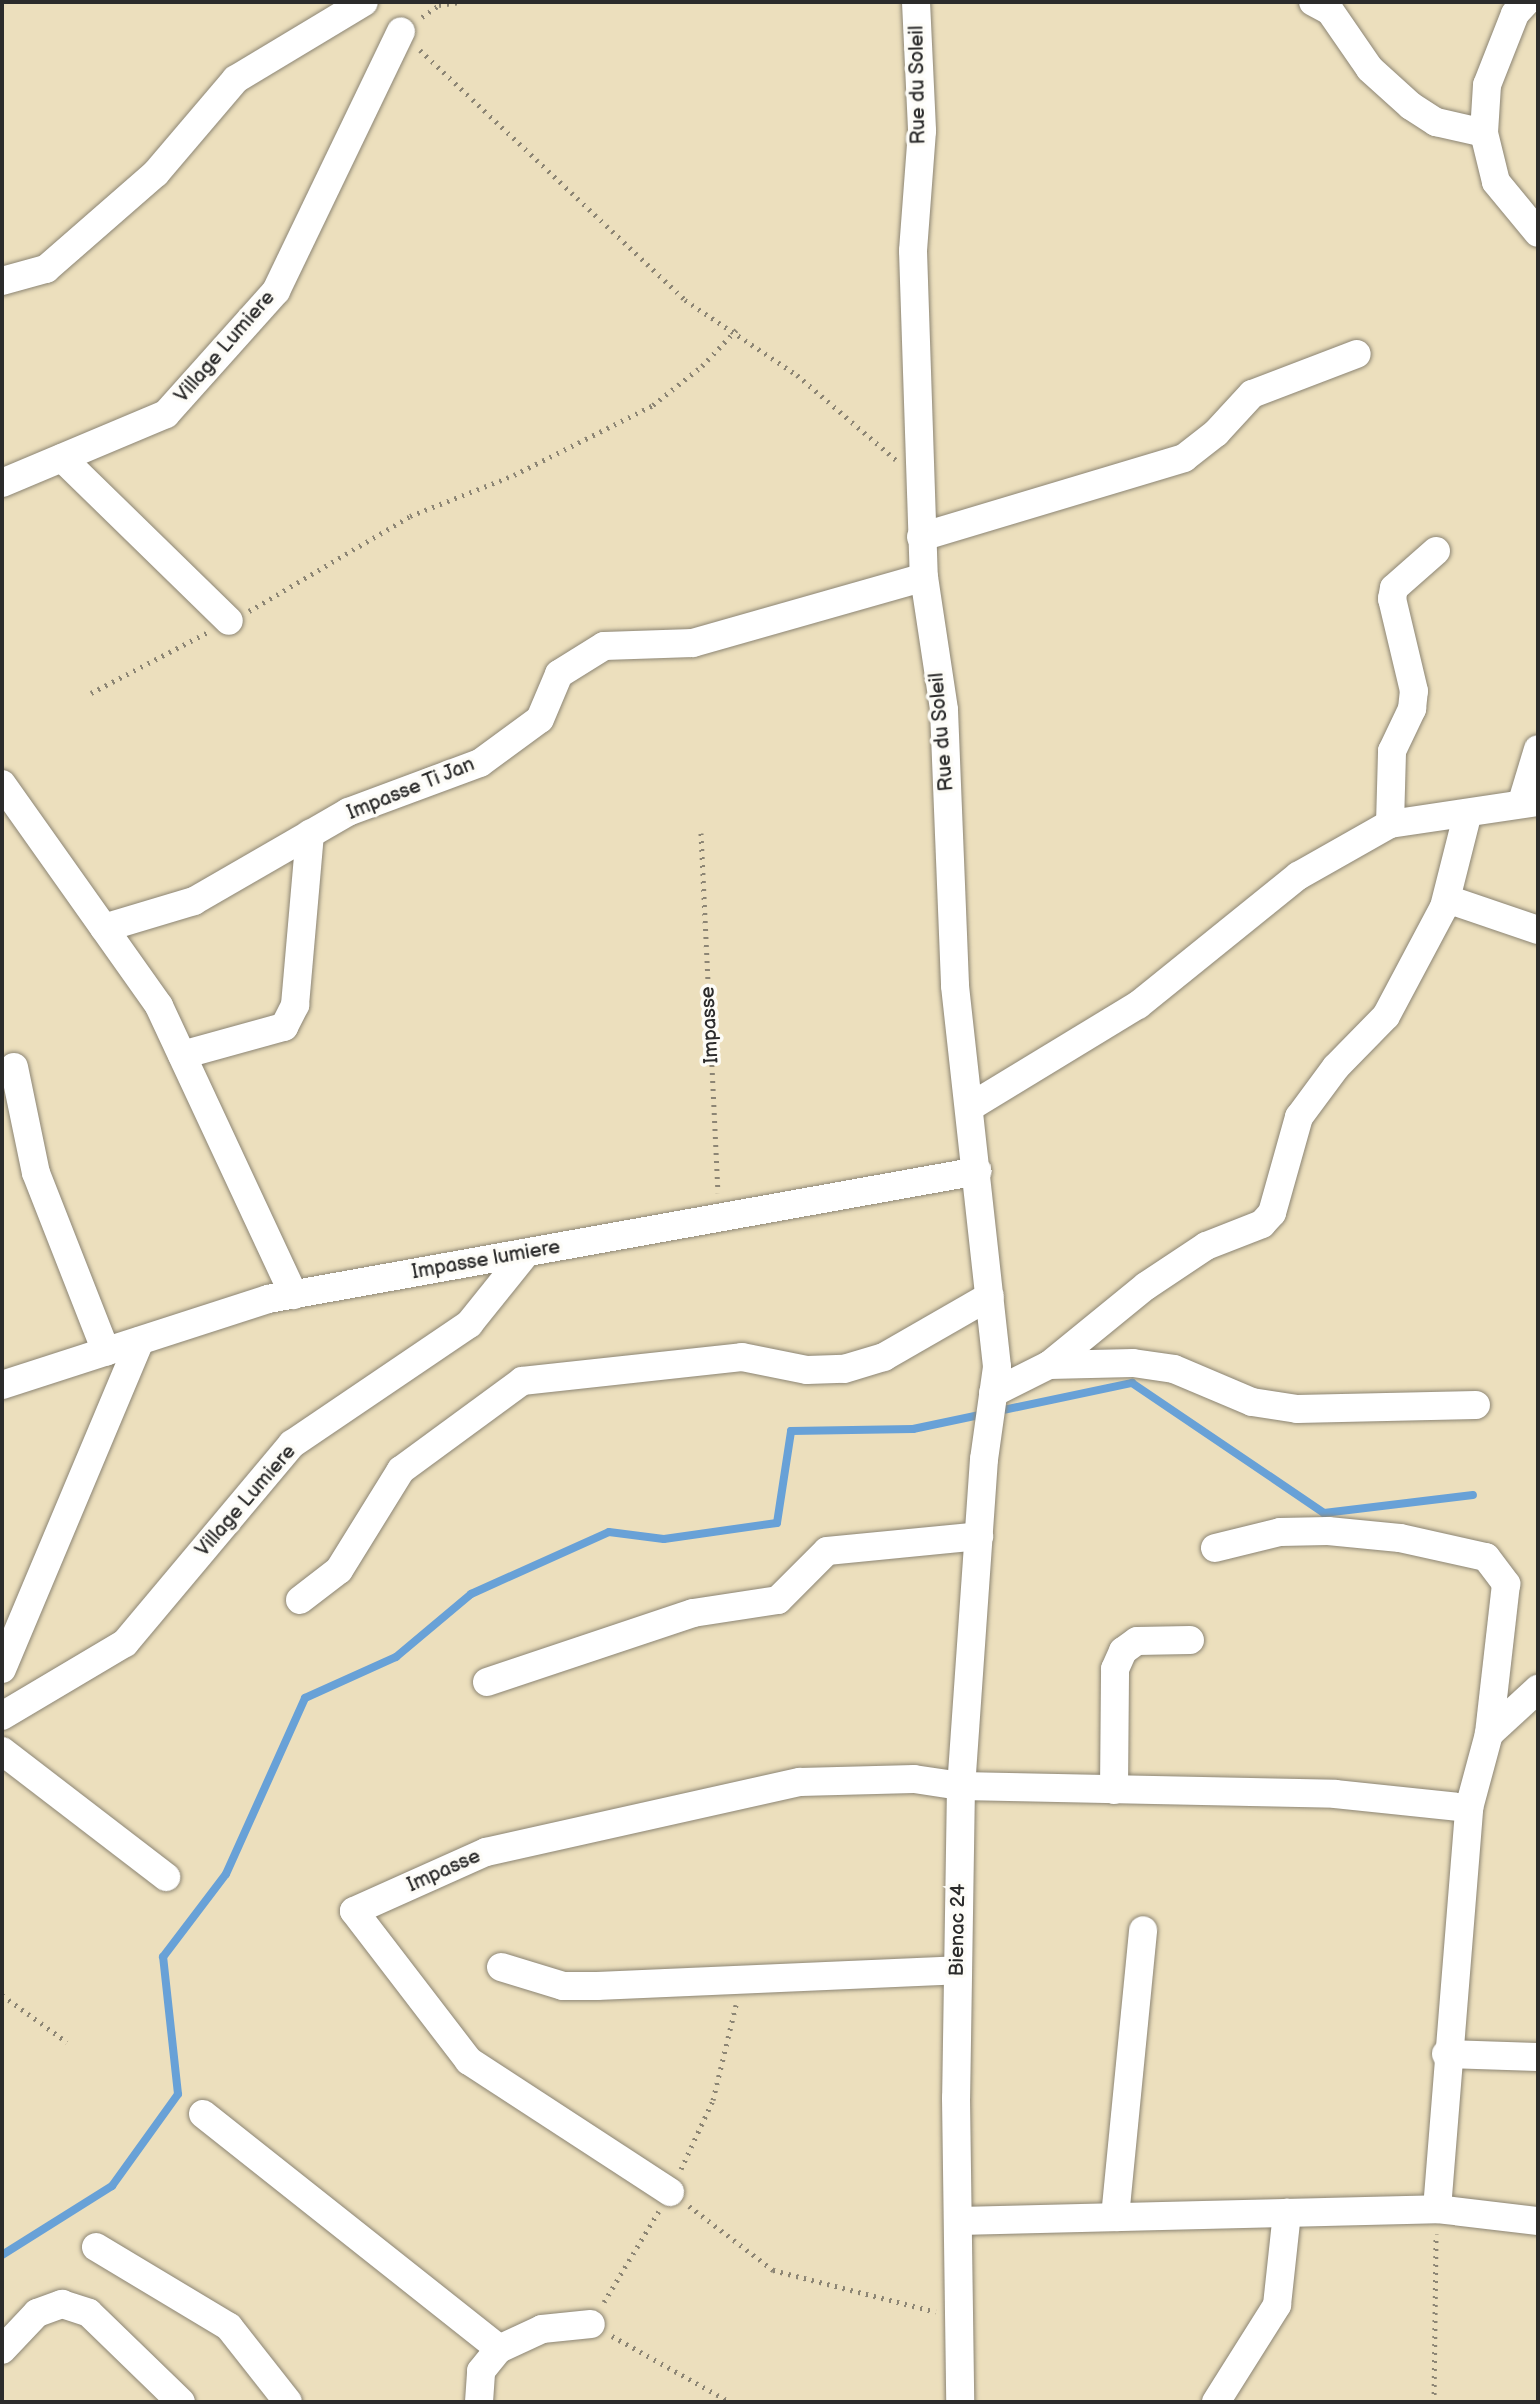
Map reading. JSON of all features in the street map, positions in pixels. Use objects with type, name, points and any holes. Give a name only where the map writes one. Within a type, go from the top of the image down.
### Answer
[{"type":"street","points":[[2,281],[46,269],[156,173],[236,79],[364,2]]},
{"type":"street","name":"Rue du Soleil","points":[[916,2],[922,131],[913,251],[921,537],[944,710],[955,986],[990,1296],[995,1380],[984,1459]]},
{"type":"street","points":[[1313,2],[1330,11],[1370,69],[1411,106],[1436,122],[1484,133]]},
{"type":"street","points":[[1526,2],[1515,14],[1487,85],[1484,133],[1496,182],[1537,230]]},
{"type":"street","name":"Village Lumiere","points":[[2,483],[166,414],[276,291],[401,31]]},
{"type":"street","points":[[921,537],[1184,458],[1216,433],[1252,394],[1357,354]]},
{"type":"street","points":[[62,458],[229,621]]},
{"type":"street","points":[[1390,824],[1392,751],[1412,709],[1414,691],[1392,599],[1394,588],[1436,551]]},
{"type":"street","name":"Impasse Ti Jan","points":[[104,928],[194,901],[348,812],[480,763],[540,719],[559,674],[604,646],[693,643],[924,577]]},
{"type":"street","points":[[970,1107],[1138,1005],[1298,876],[1390,824],[1467,816],[1530,802],[1538,749]]},
{"type":"street","points":[[2,784],[159,1006],[294,1295]]},
{"type":"street","points":[[1049,1365],[1166,1273],[1206,1246],[1262,1224],[1272,1213],[1299,1117],[1336,1067],[1386,1016],[1447,899],[1467,816]]},
{"type":"street","points":[[182,1055],[278,1033],[289,1018],[310,834]]},
{"type":"street","points":[[1447,899],[1538,930]]},
{"type":"street","points":[[14,1067],[36,1173],[106,1352]]},
{"type":"street","name":"Impasse lumiere","points":[[2,1385],[294,1295],[978,1171]]},
{"type":"street","name":"Village Lumiere","points":[[2,1716],[125,1643],[292,1444],[469,1324],[526,1253]]},
{"type":"street","points":[[300,1600],[339,1570],[401,1470],[522,1381],[742,1357],[807,1370],[844,1369],[884,1357],[990,1296]]},
{"type":"street","points":[[4,1656],[140,1341]]},
{"type":"street","points":[[995,1380],[1049,1365],[1133,1363],[1174,1369],[1252,1402],[1297,1409],[1476,1405]]},
{"type":"street","name":"Bienac 24","points":[[960,2402],[958,1970],[961,1786],[984,1459]]},
{"type":"street","points":[[1215,1548],[1280,1532],[1328,1531],[1400,1538],[1486,1557],[1506,1584],[1489,1734],[1469,1808],[1446,2054],[1437,2209]]},
{"type":"street","points":[[487,1682],[693,1613],[778,1600],[827,1551],[979,1536]]},
{"type":"street","points":[[1114,1790],[1115,1669],[1123,1651],[1137,1641],[1190,1640]]},
{"type":"street","points":[[1489,1734],[1538,1689]]},
{"type":"street","points":[[2,1751],[166,1877]]},
{"type":"street","name":"Impasse","points":[[670,2192],[469,2061],[354,1911],[486,1852],[786,1785],[914,1779],[961,1786]]},
{"type":"street","points":[[961,1786],[1335,1794],[1469,1808]]},
{"type":"street","points":[[1115,2217],[1143,1930]]},
{"type":"street","points":[[501,1967],[563,1986],[958,1970]]},
{"type":"street","points":[[1446,2054],[1538,2057]]},
{"type":"street","points":[[203,2114],[499,2349]]},
{"type":"street","points":[[959,2221],[1437,2209],[1538,2221]]},
{"type":"street","points":[[1216,2402],[1277,2305],[1287,2213]]},
{"type":"street","points":[[96,2247],[229,2327],[288,2402]]},
{"type":"street","points":[[2,2350],[37,2313],[62,2304],[89,2313],[181,2402]]},
{"type":"street","points":[[479,2402],[481,2371],[499,2349],[542,2329],[591,2324]]},
{"type":"path","points":[[460,2],[439,5],[401,31],[685,300],[736,330],[919,479]]},
{"type":"path","points":[[91,693],[229,621],[410,516],[514,475],[653,405],[702,366],[736,330]]},
{"type":"path","name":"Impasse","points":[[701,833],[719,1218]]},
{"type":"path","points":[[730,2402],[591,2324],[670,2192],[713,2100],[743,1977]]},
{"type":"path","points":[[2,1995],[67,2042]]},
{"type":"path","points":[[670,2192],[773,2270],[961,2315]]},
{"type":"path","points":[[1434,2402],[1437,2209]]},
{"type":"waterway","points":[[2,2255],[112,2186],[178,2094],[163,1957],[226,1874],[305,1698],[396,1657],[471,1594],[609,1532],[664,1539],[777,1523],[791,1431],[913,1429],[1132,1383],[1324,1513],[1473,1495]]}]
